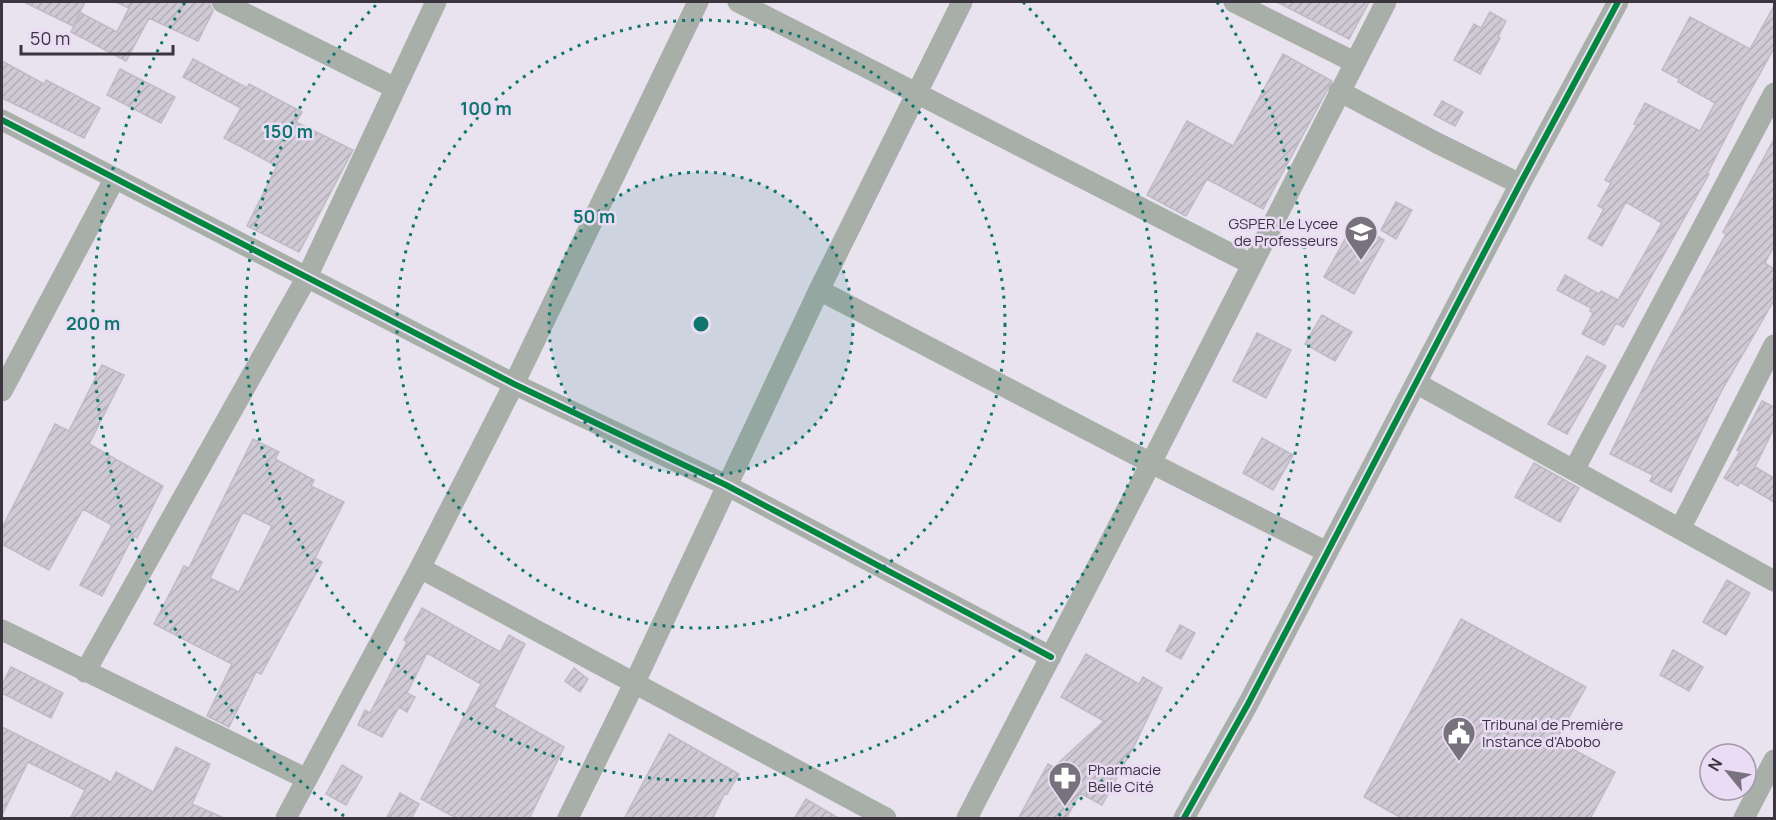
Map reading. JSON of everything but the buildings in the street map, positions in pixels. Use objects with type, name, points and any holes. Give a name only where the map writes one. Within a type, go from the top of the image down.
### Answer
[{"type":"street","points":[[222,2],[395,88]]},
{"type":"street","points":[[85,672],[307,277],[436,2]]},
{"type":"street","points":[[286,819],[420,568],[514,384],[698,2]]},
{"type":"street","points":[[738,2],[1251,264]]},
{"type":"street","points":[[568,819],[819,290],[962,2]]},
{"type":"street","points":[[1234,2],[1354,62]]},
{"type":"street","points":[[967,819],[1386,2]]},
{"type":"street","points":[[1184,819],[1248,704],[1520,184],[1618,2]]},
{"type":"street","points":[[1339,91],[1520,184]]},
{"type":"street","points":[[1574,470],[1774,93]]},
{"type":"street","points":[[2,120],[514,384],[726,485],[1051,657]]},
{"type":"street","points":[[2,391],[115,178]]},
{"type":"street","points":[[819,290],[1327,552]]},
{"type":"street","points":[[1680,529],[1774,345]]},
{"type":"street","points":[[1416,383],[1774,580]]},
{"type":"street","points":[[420,568],[886,819]]},
{"type":"street","points":[[2,630],[307,779]]},
{"type":"street","points":[[1744,819],[1774,760]]},
{"type":"cycle path","points":[[1184,818],[1248,704],[1520,184],[1618,2]]},
{"type":"cycle path","points":[[2,120],[514,384],[726,485],[1051,657]]},
{"type":"place","name":"GSPER Le Lycee de Professeurs","points":[[1361,261]]},
{"type":"place","name":"Tribunal de Première Instance d'Abobo","points":[[1459,762]]},
{"type":"place","name":"Pharmacie Belle Cité","points":[[1065,807]]}]
